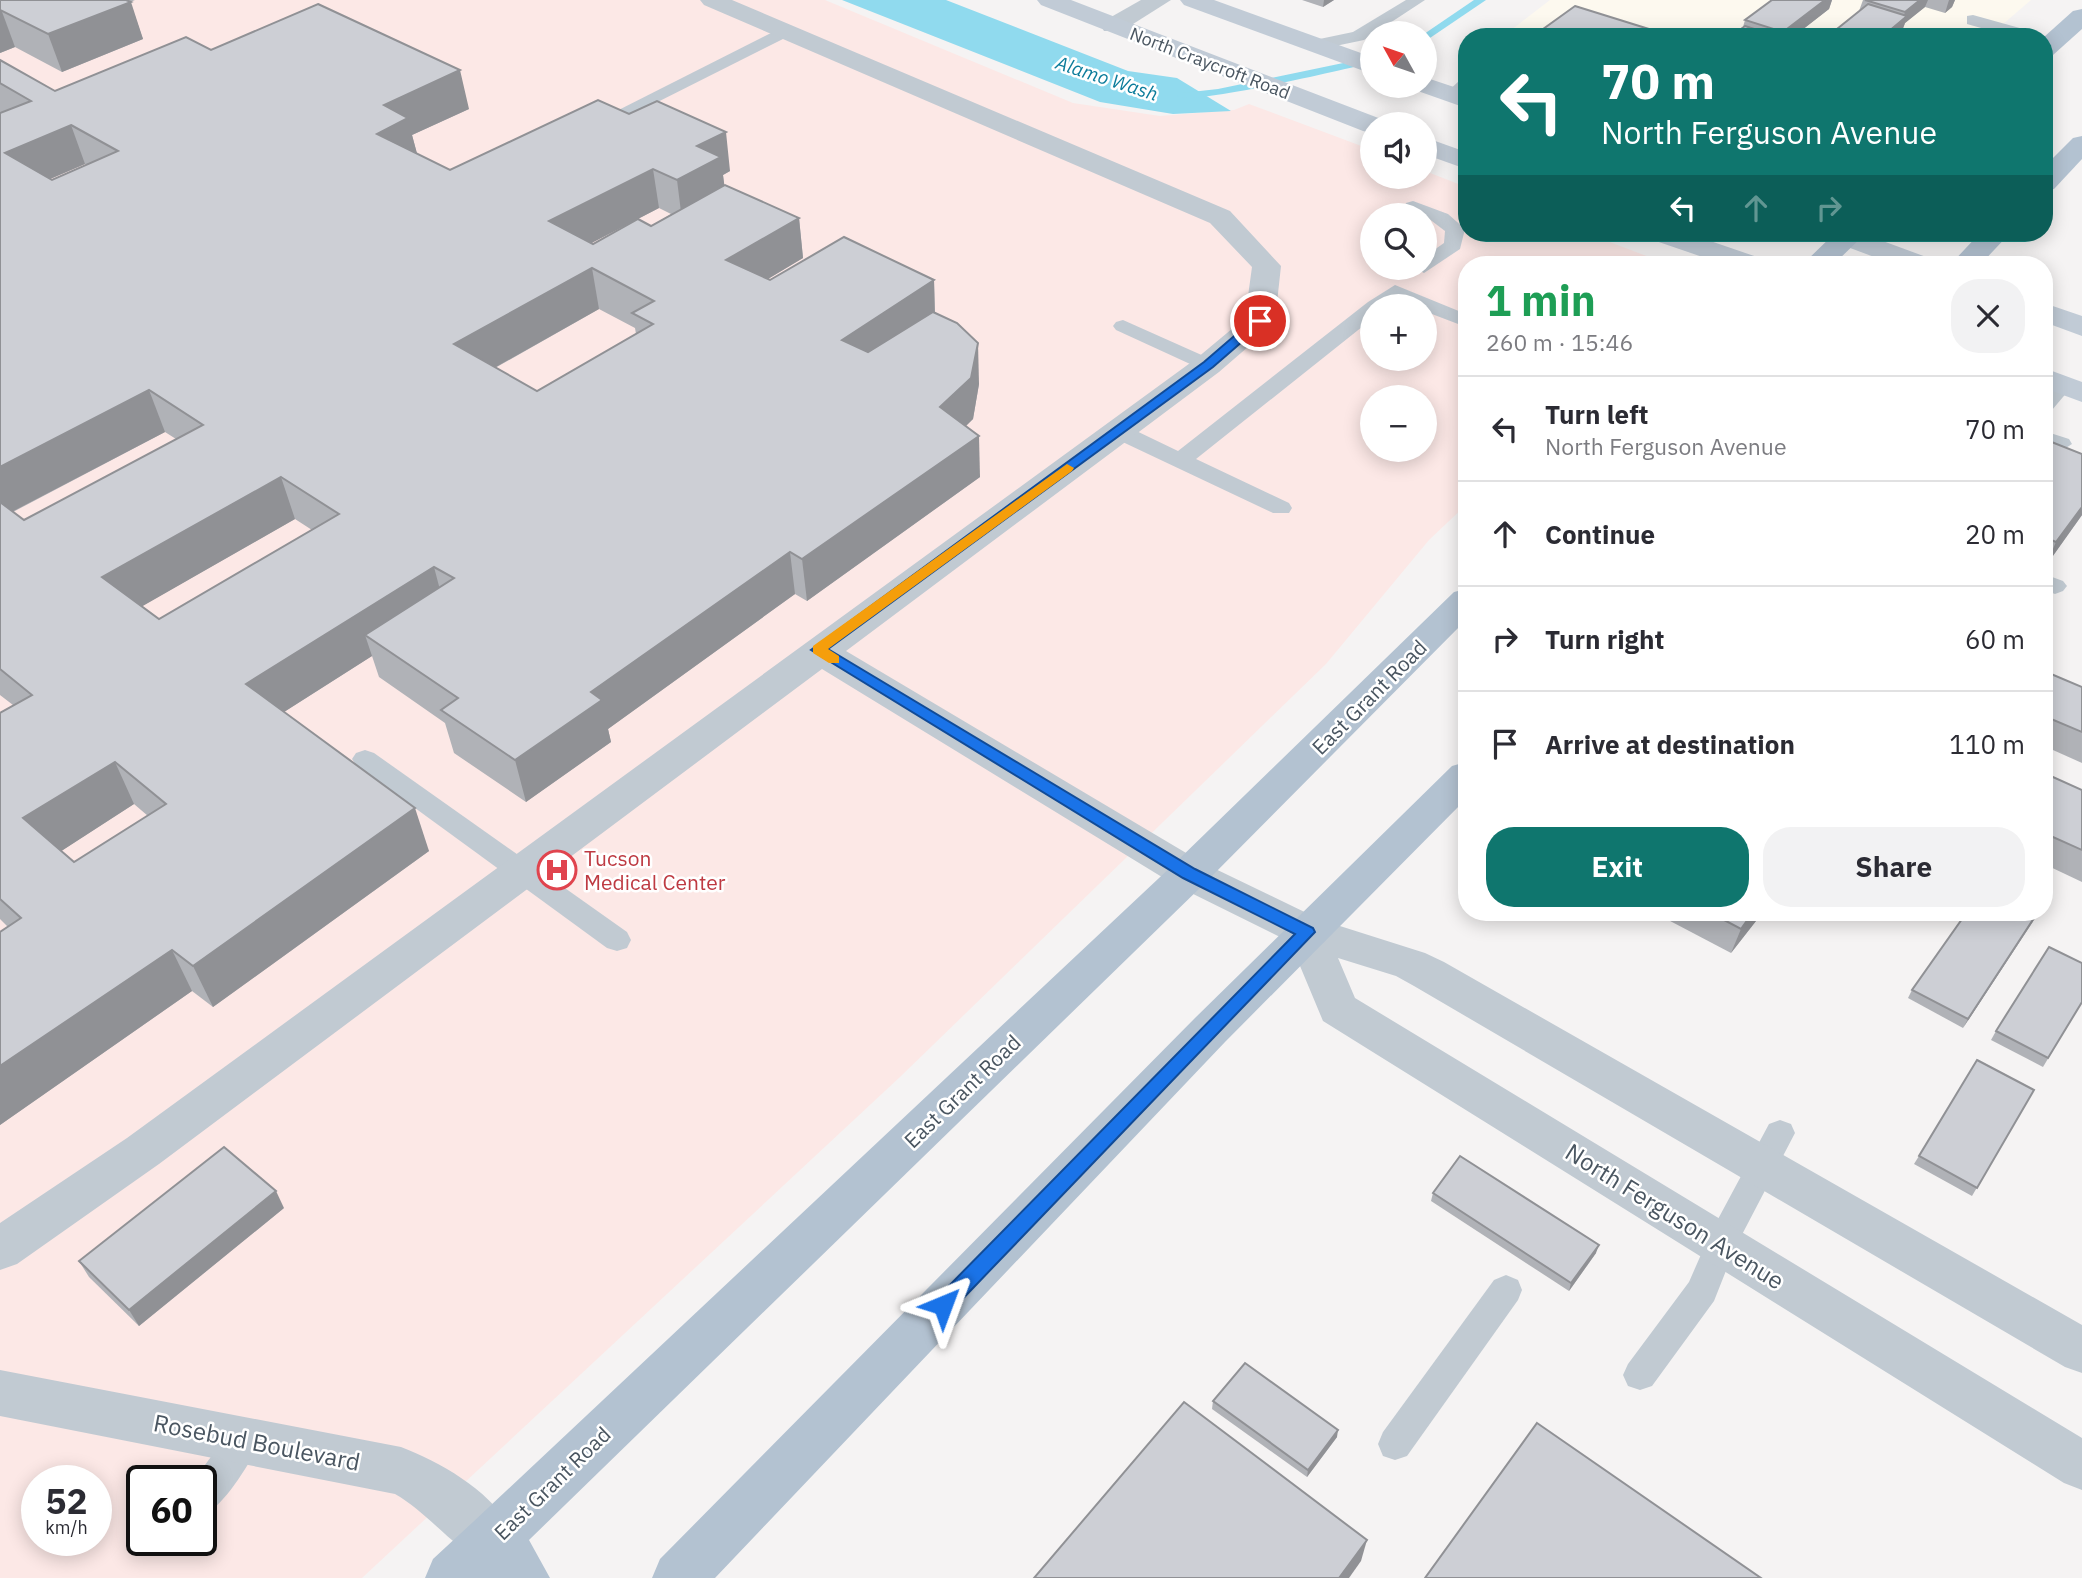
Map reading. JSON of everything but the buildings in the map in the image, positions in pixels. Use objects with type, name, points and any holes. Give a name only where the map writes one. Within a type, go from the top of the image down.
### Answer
[{"type":"main road","name":"North Craycroft Road","points":[[1049,0],[1360,120]]},
{"type":"main road","points":[[1192,0],[1360,61]]},
{"type":"main road","points":[[2053,35],[2082,16]]},
{"type":"main road","points":[[1437,88],[1458,92]]},
{"type":"main road","points":[[2053,174],[2082,144]]},
{"type":"main road","points":[[1437,150],[1458,158]]},
{"type":"main road","points":[[1686,242],[1727,256]]},
{"type":"main road","points":[[1824,256],[1838,242]]},
{"type":"main road","points":[[1865,242],[1899,256]]},
{"type":"main road","points":[[1973,256],[1987,242]]},
{"type":"main road","points":[[2053,316],[2082,327]]},
{"type":"main road","name":"East Grant Road","points":[[452,1578],[507,1559],[1458,608]]},
{"type":"main road","points":[[678,1578],[1307,932],[1458,784]]},
{"type":"street","points":[[0,1249],[143,1151],[818,650],[1208,365],[1260,321],[1267,266],[1220,217],[712,0]]},
{"type":"street","points":[[1114,26],[1159,0]]},
{"type":"street","points":[[818,650],[1189,874],[1307,932],[1420,969],[1771,1149],[2082,1351]]},
{"type":"street","name":"North Ferguson Avenue","points":[[1307,932],[1338,1009],[2082,1466]]},
{"type":"street","name":"Rosebud Boulevard","points":[[0,1393],[401,1471],[428,1483],[447,1497],[507,1559]]},
{"type":"lane","points":[[1319,46],[1358,36],[1417,0]]},
{"type":"lane","points":[[1973,20],[1998,28]]},
{"type":"lane","points":[[582,133],[785,31]]},
{"type":"lane","points":[[1437,217],[1455,229],[1453,244],[1437,257]]},
{"type":"lane","points":[[1391,294],[1408,280]]},
{"type":"lane","points":[[1395,291],[1458,318]]},
{"type":"lane","points":[[1181,460],[1360,319]]},
{"type":"lane","points":[[1123,326],[1208,365]]},
{"type":"lane","points":[[1118,431],[1281,508]]},
{"type":"lane","points":[[365,759],[617,940]]},
{"type":"lane","points":[[1640,1375],[1702,1291],[1721,1244],[1771,1149]]},
{"type":"lane","points":[[1395,1444],[1506,1290]]},
{"type":"lane","points":[[217,1477],[244,1439]]},
{"type":"shaded area","name":"Tucson Medical Center","points":[[0,0],[825,0],[1073,103],[1160,116],[1234,110],[1249,104],[1360,146],[1360,189],[1437,189],[1437,176],[1458,184],[1458,242],[1610,242],[1646,256],[1458,256],[1458,513],[1429,540],[1326,664],[900,1077],[362,1578],[0,1578]]},
{"type":"shaded area","points":[[1550,0],[2031,0],[1998,28],[1514,28]]},
{"type":"water","name":"Alamo Wash","points":[[842,0],[946,0],[1128,71],[1177,78],[1231,111],[1173,114],[1100,102]]},
{"type":"waterway","name":"Alamo Wash","points":[[1437,30],[1481,0]]},
{"type":"waterway","name":"Alamo Wash","points":[[1182,96],[1218,92],[1360,62]]},
{"type":"slow traffic","points":[[834,659],[818,650],[1067,468]]},
{"type":"place","name":"Tucson Medical Center","points":[[557,870]]},
{"type":"route","points":[[943,1305],[1307,932],[1189,874],[818,650],[1208,365],[1260,321]]}]
